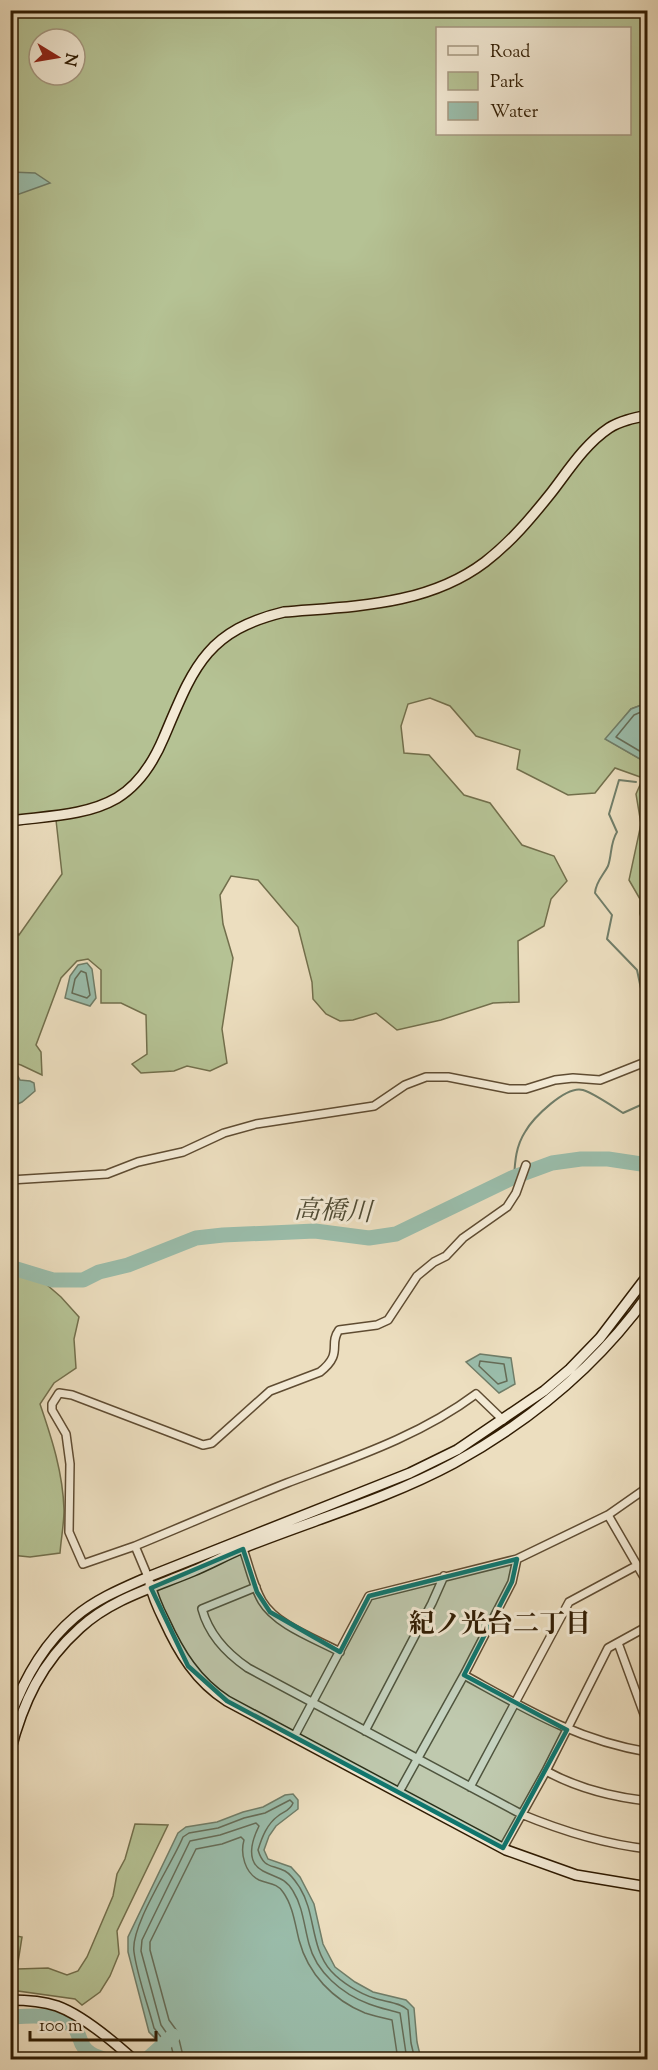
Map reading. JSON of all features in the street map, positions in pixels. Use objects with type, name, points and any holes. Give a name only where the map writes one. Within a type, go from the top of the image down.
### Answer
[{"type":"street","points":[[10,821],[89,810],[116,799],[135,785],[158,752],[198,663],[213,646],[228,635],[247,624],[284,612],[396,601],[457,579],[483,563],[507,544],[525,525],[576,460],[609,428],[624,421],[648,416]]},
{"type":"street","points":[[10,1180],[107,1174],[138,1162],[183,1152],[224,1133],[256,1124],[374,1106],[405,1085],[426,1077],[448,1077],[491,1086],[526,1089],[555,1080],[573,1078],[600,1080],[648,1061]]},
{"type":"street","points":[[503,1420],[476,1394],[456,1409],[404,1437],[251,1497],[135,1546],[83,1564],[69,1532],[70,1464],[66,1434],[52,1410],[52,1404],[58,1393],[72,1395],[203,1445],[212,1443],[270,1391],[320,1372],[327,1366],[333,1359],[335,1335],[339,1330],[377,1325],[388,1320],[417,1276],[507,1207],[516,1193],[526,1166]]},
{"type":"street","points":[[10,1717],[34,1665],[75,1616],[148,1577],[410,1473],[457,1450],[544,1391],[570,1369],[600,1338],[648,1275]]},
{"type":"street","points":[[10,1752],[25,1704],[36,1681],[67,1640],[82,1625],[134,1594],[411,1484],[453,1463],[509,1430],[546,1404],[606,1347],[648,1294]]},
{"type":"street","points":[[294,1737],[369,1596],[517,1559],[608,1515],[648,1487]]},
{"type":"street","points":[[608,1515],[648,1584]]},
{"type":"street","points":[[135,1546],[174,1642],[196,1676],[227,1701],[503,1848],[576,1875],[648,1887]]},
{"type":"street","points":[[243,1549],[261,1600],[276,1617],[340,1652]]},
{"type":"street","points":[[399,1792],[512,1582],[517,1559]]},
{"type":"street","points":[[470,1787],[569,1602],[636,1566]]},
{"type":"street","points":[[365,1731],[444,1576]]},
{"type":"street","points":[[256,1587],[202,1609],[211,1632],[236,1660],[521,1814],[555,1828],[590,1838],[648,1849]]},
{"type":"street","points":[[503,1848],[546,1771],[608,1648],[648,1626]]},
{"type":"street","points":[[618,1643],[648,1725]]},
{"type":"street","points":[[464,1675],[567,1730],[606,1743],[648,1752]]},
{"type":"street","points":[[546,1771],[602,1793],[648,1801]]},
{"type":"street","points":[[10,2000],[32,2000],[58,2006],[96,2030],[133,2059]]},
{"type":"highlighted area","points":[[243,1549],[257,1592],[270,1612],[340,1652],[369,1596],[517,1559],[512,1582],[464,1675],[567,1730],[503,1848],[227,1701],[188,1666],[151,1588]]},
{"type":"green space","points":[[11,11],[647,11],[647,703],[631,709],[606,739],[647,763],[647,937],[640,914],[640,899],[629,880],[641,824],[636,794],[643,778],[615,768],[595,793],[568,795],[517,769],[520,750],[476,736],[450,706],[430,698],[408,704],[401,726],[404,753],[429,755],[464,795],[490,803],[522,845],[554,856],[567,881],[551,899],[544,926],[518,941],[519,1002],[493,1003],[441,1020],[397,1030],[376,1013],[353,1020],[340,1021],[326,1014],[313,999],[312,982],[298,927],[258,880],[231,876],[220,895],[223,924],[233,958],[222,1029],[227,1063],[210,1071],[187,1066],[174,1071],[141,1073],[132,1064],[147,1054],[146,1015],[121,1003],[101,1003],[101,970],[88,959],[77,961],[61,978],[36,1045],[41,1052],[42,1075],[11,1062],[10,925],[19,935],[62,874],[56,820],[11,826]]},
{"type":"green space","points":[[11,1261],[24,1265],[61,1297],[79,1317],[74,1339],[76,1368],[54,1383],[40,1404],[53,1443],[62,1483],[64,1521],[60,1553],[30,1557],[11,1555]]},
{"type":"green space","points":[[135,1824],[168,1825],[117,1931],[119,1954],[100,1992],[82,2005],[75,1999],[11,1990],[11,1935],[22,1937],[17,1969],[48,1968],[67,1975],[78,1971],[87,1957],[113,1896],[117,1874],[125,1859]]},
{"type":"water","points":[[11,172],[35,173],[50,183],[11,197]]},
{"type":"water","points":[[648,703],[647,763],[605,739],[631,709]]},
{"type":"water","points":[[87,963],[92,969],[96,998],[90,1006],[65,998],[70,976],[78,965]]},
{"type":"water","points":[[11,1067],[20,1080],[34,1083],[35,1091],[22,1102],[11,1107]]},
{"type":"water","points":[[480,1354],[511,1358],[515,1384],[499,1393],[466,1362]]},
{"type":"water","points":[[293,1794],[298,1800],[298,1809],[276,1826],[269,1836],[264,1850],[268,1859],[291,1867],[300,1877],[314,1904],[323,1944],[335,1967],[373,1992],[406,2000],[414,2008],[421,2059],[162,2059],[156,2039],[149,2032],[128,1952],[128,1937],[178,1833],[186,1827],[217,1822],[263,1807],[285,1795]]},
{"type":"waterway","points":[[636,782],[619,780],[609,814],[617,832],[613,840],[608,866],[598,882],[595,893],[612,915],[607,939],[637,970],[643,998],[648,1001]]},
{"type":"waterway","points":[[514,1177],[516,1154],[522,1137],[535,1119],[559,1097],[568,1092],[583,1090],[623,1113],[643,1104],[648,1097]]},
{"type":"waterway","name":"高橋川","points":[[10,1267],[53,1280],[83,1280],[99,1272],[128,1265],[196,1238],[315,1231],[369,1238],[396,1234],[514,1177],[552,1163],[581,1159],[608,1159],[648,1165]]},
{"type":"waterway","points":[[10,2017],[44,2016],[60,2019],[75,2028],[87,2051],[94,2056],[108,2060]]},
{"type":"waterway","points":[[146,2060],[173,2036]]},
{"type":"district","name":"紀ノ光台二丁目","points":[[500,1623]]}]
